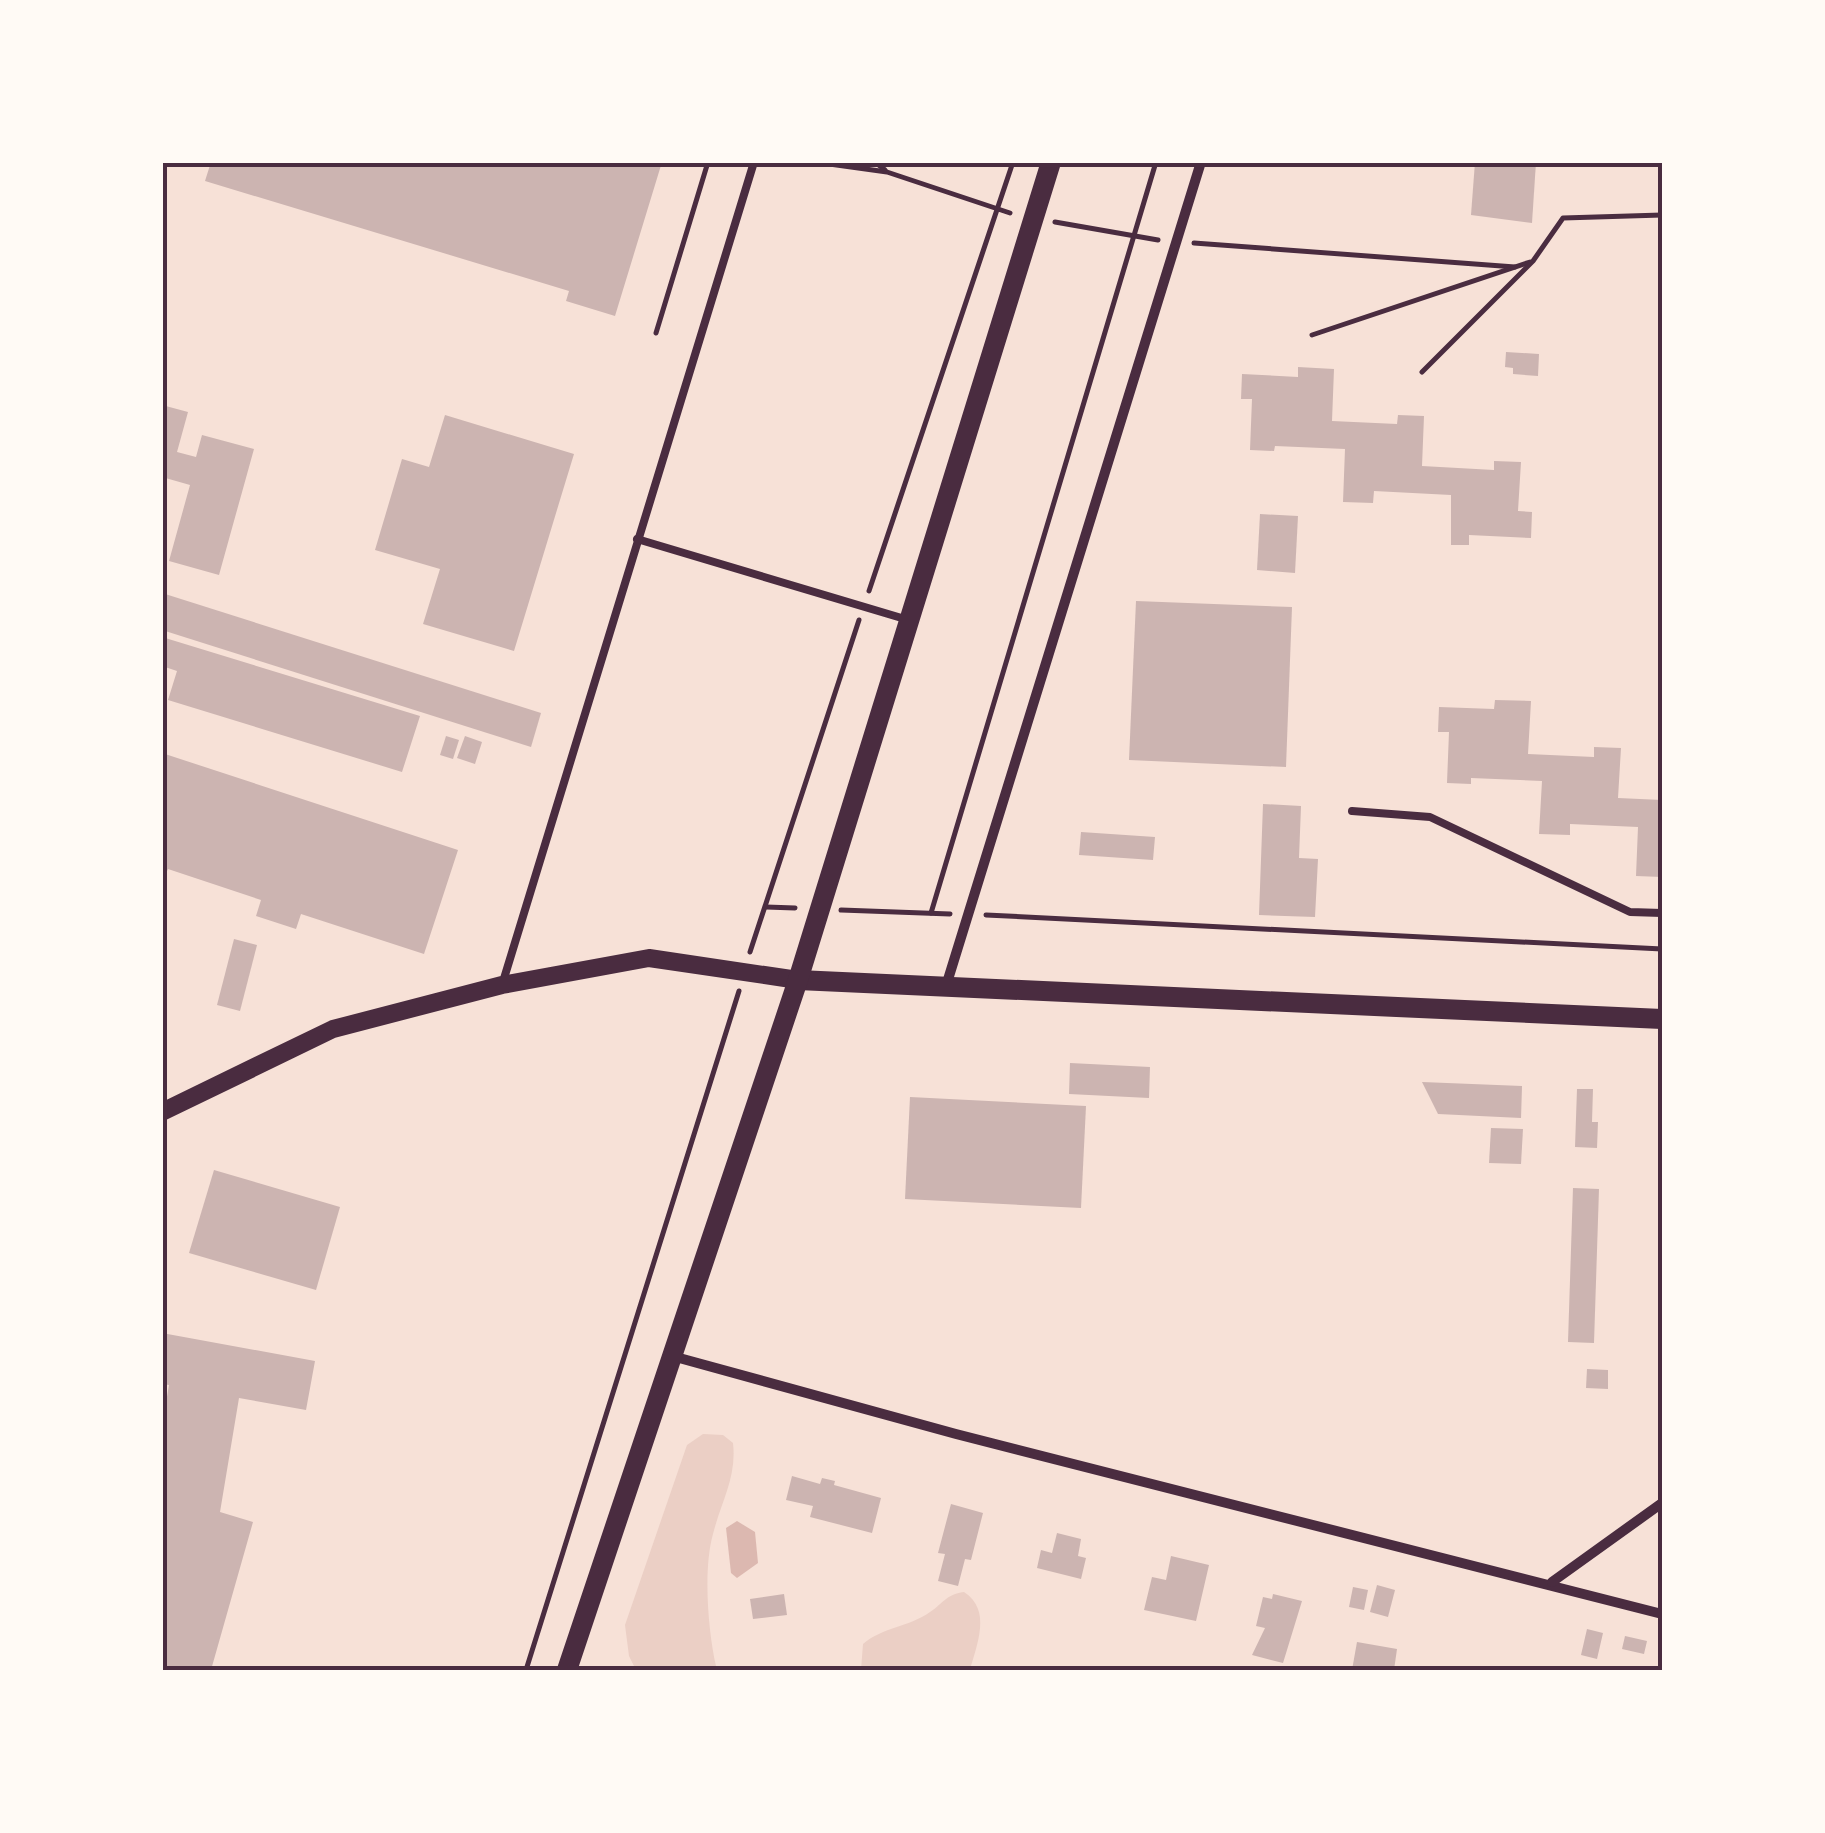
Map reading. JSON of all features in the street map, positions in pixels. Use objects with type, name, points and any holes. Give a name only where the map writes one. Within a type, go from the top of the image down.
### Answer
[{"type":"main road","points":[[567,1670],[798,980],[1051,162]]},
{"type":"main road","points":[[798,980],[1662,1019]]},
{"type":"street","points":[[946,986],[1200,162]]},
{"type":"street","points":[[162,1112],[333,1029],[502,984],[650,958],[798,980]]},
{"type":"street","points":[[671,1356],[956,1434],[1552,1582],[1662,1614]]},
{"type":"street","points":[[1552,1582],[1662,1503]]},
{"type":"lane","points":[[502,984],[754,162]]},
{"type":"lane","points":[[637,539],[910,620]]},
{"type":"lane","points":[[1352,811],[1430,817],[1630,912],[1662,913]]},
{"type":"path","points":[[656,333],[708,162]]},
{"type":"path","points":[[815,162],[887,172],[1034,218],[1132,238],[1515,267]]},
{"type":"path","points":[[876,162],[887,172]]},
{"type":"path","points":[[931,913],[1156,162]]},
{"type":"path","points":[[1636,162],[1662,164]]},
{"type":"path","points":[[1422,372],[1533,261],[1563,218],[1662,215]]},
{"type":"path","points":[[1312,335],[1533,261]]},
{"type":"path","points":[[765,907],[1662,949]]},
{"type":"path","points":[[526,1670],[727,1040]]},
{"type":"shaded area","points":[[703,1434],[723,1435],[733,1443],[734,1455],[708,1564],[709,1618],[716,1666],[714,1670],[636,1670],[629,1656],[625,1625],[687,1445]]},
{"type":"shaded area","points":[[737,1521],[755,1532],[758,1563],[737,1578],[731,1573],[726,1528]]},
{"type":"shaded area","points":[[964,1592],[973,1599],[980,1618],[970,1670],[861,1670],[863,1644],[922,1617],[949,1597]]},
{"type":"building","points":[[211,162],[662,162],[615,316],[566,301],[569,291],[205,181]]},
{"type":"building","points":[[1475,162],[1536,162],[1532,223],[1471,215]]},
{"type":"building","points":[[1506,352],[1539,354],[1538,376],[1513,374],[1513,368],[1505,367]]},
{"type":"building","points":[[1298,367],[1334,369],[1332,421],[1397,424],[1398,415],[1424,416],[1422,466],[1494,470],[1494,461],[1521,462],[1518,511],[1532,512],[1531,538],[1469,535],[1469,545],[1451,545],[1451,495],[1374,491],[1373,503],[1343,502],[1345,449],[1275,446],[1274,451],[1250,450],[1252,399],[1241,399],[1242,374],[1298,377]]},
{"type":"building","points":[[162,405],[188,412],[177,452],[196,457],[202,435],[254,449],[219,575],[169,561],[190,485],[162,477]]},
{"type":"building","points":[[445,415],[574,454],[514,651],[423,624],[440,569],[375,550],[402,459],[429,467]]},
{"type":"building","points":[[1260,514],[1298,516],[1295,573],[1257,570]]},
{"type":"building","points":[[162,593],[541,713],[531,747],[162,630]]},
{"type":"building","points":[[1136,601],[1292,607],[1286,767],[1129,760]]},
{"type":"building","points":[[162,637],[420,716],[402,772],[168,700],[177,671],[162,666]]},
{"type":"building","points":[[1495,700],[1531,701],[1528,754],[1594,757],[1594,747],[1621,748],[1618,798],[1662,800],[1662,877],[1636,876],[1638,827],[1570,824],[1570,835],[1539,834],[1542,781],[1471,778],[1471,784],[1447,783],[1449,732],[1438,732],[1439,707],[1494,709]]},
{"type":"building","points":[[446,736],[459,740],[453,759],[440,755]]},
{"type":"building","points":[[465,736],[482,742],[475,764],[457,758]]},
{"type":"building","points":[[162,753],[458,850],[424,954],[301,914],[296,929],[256,916],[261,900],[168,869],[162,882]]},
{"type":"building","points":[[1263,804],[1301,806],[1299,858],[1318,859],[1315,917],[1259,915]]},
{"type":"building","points":[[1081,832],[1155,837],[1153,860],[1079,855]]},
{"type":"building","points":[[234,939],[257,945],[240,1011],[217,1005]]},
{"type":"building","points":[[1070,1063],[1150,1067],[1149,1098],[1069,1094]]},
{"type":"building","points":[[1422,1082],[1522,1086],[1521,1118],[1438,1114]]},
{"type":"building","points":[[1577,1089],[1593,1089],[1592,1122],[1598,1122],[1597,1148],[1575,1147]]},
{"type":"building","points":[[910,1097],[1086,1106],[1081,1208],[905,1199]]},
{"type":"building","points":[[1491,1128],[1523,1129],[1521,1164],[1489,1163]]},
{"type":"building","points":[[214,1170],[340,1207],[316,1290],[189,1253]]},
{"type":"building","points":[[1573,1188],[1599,1189],[1594,1343],[1568,1342]]},
{"type":"building","points":[[162,1333],[315,1361],[306,1410],[239,1398],[220,1512],[253,1522],[211,1670],[162,1670],[162,1426],[169,1385],[162,1384]]},
{"type":"building","points":[[1587,1369],[1608,1370],[1608,1389],[1586,1388]]},
{"type":"building","points":[[792,1476],[820,1484],[822,1478],[835,1481],[834,1485],[881,1498],[872,1533],[810,1517],[813,1506],[786,1500]]},
{"type":"building","points":[[951,1504],[983,1513],[971,1560],[965,1559],[958,1586],[938,1581],[945,1554],[938,1553]]},
{"type":"building","points":[[1057,1533],[1081,1539],[1078,1556],[1086,1558],[1081,1579],[1037,1568],[1041,1550],[1052,1553]]},
{"type":"building","points":[[1171,1556],[1209,1565],[1196,1621],[1144,1610],[1152,1577],[1166,1580]]},
{"type":"building","points":[[1377,1585],[1395,1590],[1388,1617],[1370,1612]]},
{"type":"building","points":[[1353,1587],[1368,1590],[1364,1610],[1349,1607]]},
{"type":"building","points":[[784,1594],[787,1615],[753,1619],[750,1599]]},
{"type":"building","points":[[1273,1594],[1302,1601],[1283,1663],[1252,1655],[1265,1628],[1256,1626],[1263,1597],[1272,1599]]},
{"type":"building","points":[[1587,1629],[1603,1633],[1597,1659],[1581,1655]]},
{"type":"building","points":[[1625,1636],[1647,1641],[1644,1654],[1622,1649]]},
{"type":"building","points":[[1357,1642],[1397,1649],[1394,1670],[1352,1670]]}]
